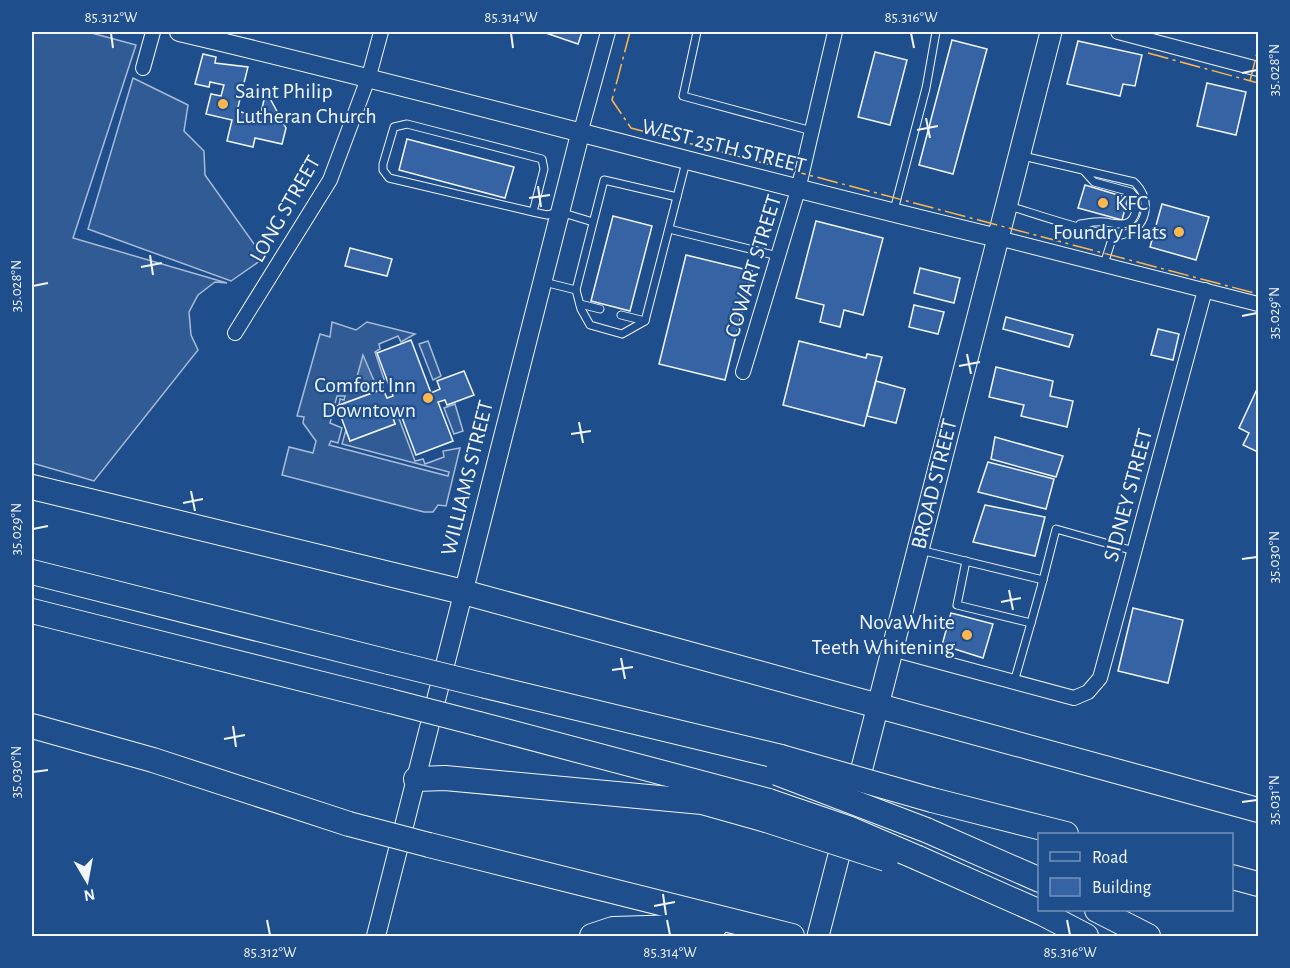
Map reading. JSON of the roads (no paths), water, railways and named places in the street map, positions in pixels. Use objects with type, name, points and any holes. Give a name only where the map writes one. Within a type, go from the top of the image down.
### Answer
[{"type":"highway","points":[[32,488],[463,592],[1258,810]]},
{"type":"highway","points":[[32,572],[486,686],[779,765],[932,800],[1061,833]]},
{"type":"highway","points":[[32,611],[479,724],[767,811]]},
{"type":"highway","points":[[32,726],[86,740],[349,824],[792,936]]},
{"type":"highway","points":[[779,765],[1038,879]]},
{"type":"highway","points":[[416,779],[445,777],[702,802],[767,811],[848,828],[917,865],[1037,919],[1086,936]]},
{"type":"highway","points":[[1233,877],[1258,884]]},
{"type":"highway","points":[[1101,911],[1148,936]]},
{"type":"highway","points":[[1037,919],[1063,936]]},
{"type":"highway","points":[[592,936],[613,929],[750,926]]},
{"type":"main road","name":"BROAD STREET","points":[[818,936],[1051,32]]},
{"type":"street","points":[[143,69],[153,32]]},
{"type":"street","name":"WEST 25TH STREET","points":[[179,32],[369,76],[686,162],[1258,304]]},
{"type":"street","name":"LONG STREET","points":[[235,333],[330,180],[369,76],[381,32]]},
{"type":"street","name":"WILLIAMS STREET","points":[[376,936],[608,32]]},
{"type":"street","name":"COWART STREET","points":[[743,372],[798,190],[835,32]]},
{"type":"street","points":[[1118,32],[1258,69]]},
{"type":"street","name":"SIDNEY STREET","points":[[1014,682],[1074,698],[1089,692],[1100,678],[1205,290]]},
{"type":"street","points":[[892,649],[1014,682]]},
{"type":"lane","points":[[697,32],[683,96],[812,131]]},
{"type":"lane","points":[[893,213],[926,88],[936,32]]},
{"type":"lane","points":[[533,212],[544,169],[542,159],[407,124],[394,127],[383,165],[388,178],[533,212],[547,215],[560,212],[593,222]]},
{"type":"lane","points":[[1006,205],[1113,236],[1132,232],[1139,227],[1145,210],[1144,194],[1134,182],[1019,155]]},
{"type":"lane","points":[[677,197],[604,180],[576,290],[590,325],[622,334],[645,321],[669,229],[686,162]]},
{"type":"lane","points":[[1074,225],[1103,221],[1119,225],[1127,224],[1136,212],[1136,200],[1131,192],[1094,182],[1083,171]]},
{"type":"lane","points":[[669,229],[778,256]]},
{"type":"lane","points":[[1104,264],[1113,236]]},
{"type":"lane","points":[[542,282],[576,290]]},
{"type":"lane","points":[[580,304],[600,309]]},
{"type":"lane","points":[[621,315],[645,321]]},
{"type":"lane","points":[[1014,682],[1056,529],[1134,551]]},
{"type":"lane","points":[[918,550],[1043,580]]},
{"type":"lane","points":[[966,561],[957,605],[1031,623]]},
{"type":"place","name":"Saint Philip Lutheran Church","points":[[223,104]]},
{"type":"place","name":"KFC","points":[[1103,203]]},
{"type":"place","name":"Foundry Flats","points":[[1179,232]]},
{"type":"place","name":"Comfort Inn Downtown","points":[[428,398]]},
{"type":"place","name":"NovaWhite Teeth Whitening","points":[[967,635]]}]
